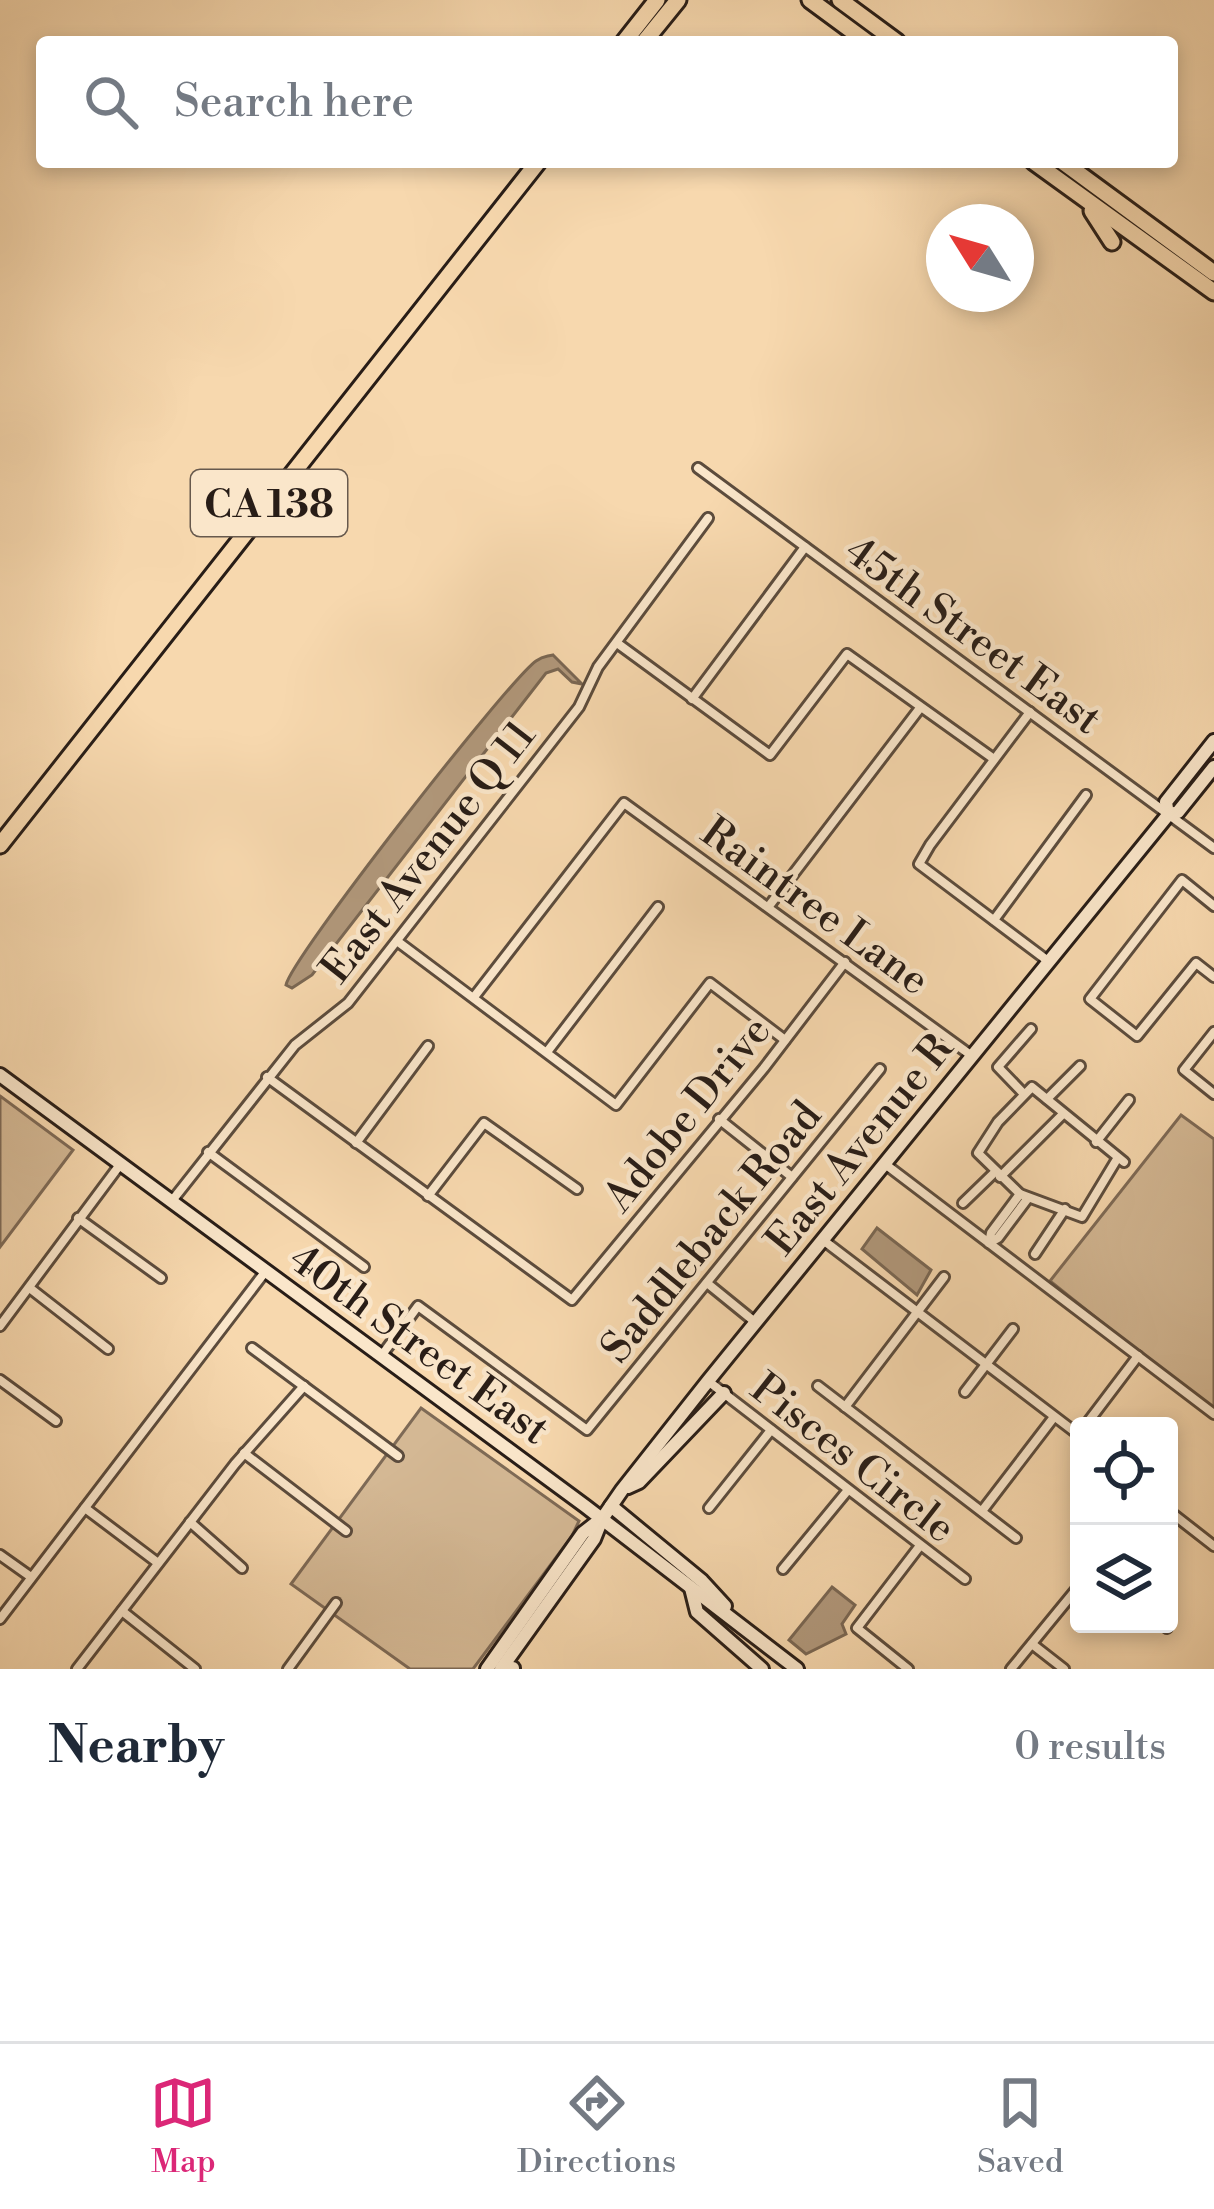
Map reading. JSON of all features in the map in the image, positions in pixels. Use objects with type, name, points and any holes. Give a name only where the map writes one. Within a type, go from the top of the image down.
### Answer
[{"type":"highway","points":[[629,36],[657,0]]},
{"type":"highway","points":[[645,36],[669,0]]},
{"type":"highway","points":[[646,36],[678,0]]},
{"type":"highway","points":[[798,0],[849,29]]},
{"type":"highway","points":[[810,0],[859,36]]},
{"type":"highway","points":[[839,0],[889,36]]},
{"type":"highway","name":"CA 138","points":[[0,845],[533,168]]},
{"type":"highway","points":[[1039,168],[1090,208],[1112,242]]},
{"type":"highway","points":[[1040,168],[1168,258],[1182,261],[1214,288]]},
{"type":"highway","points":[[1072,168],[1214,273]]},
{"type":"main road","name":"East Avenue R","points":[[1168,814],[1166,802],[1214,741]]},
{"type":"main road","name":"East Avenue R","points":[[494,1669],[594,1540],[622,1490],[755,1322],[1168,814],[1178,812],[1214,767]]},
{"type":"main road","name":"40th Street East","points":[[0,1075],[382,1354],[797,1669]]},
{"type":"main road","points":[[622,1490],[639,1482],[724,1393]]},
{"type":"main road","points":[[611,1506],[702,1581],[746,1629]]},
{"type":"main road","name":"East Avenue R","points":[[494,1669],[497,1654],[583,1533],[602,1519]]},
{"type":"main road","points":[[690,1586],[697,1612],[762,1669]]},
{"type":"street","name":"45th Street East","points":[[698,468],[1214,848]]},
{"type":"street","name":"East Avenue Q 11","points":[[170,1203],[267,1077],[295,1045],[347,1003],[397,941],[579,707],[598,668],[708,518]]},
{"type":"street","points":[[692,699],[805,547]]},
{"type":"street","points":[[617,643],[770,755],[847,654],[994,759]]},
{"type":"street","points":[[769,906],[920,708]]},
{"type":"street","points":[[1030,712],[929,845],[920,864],[1050,962]]},
{"type":"street","points":[[994,920],[1086,795]]},
{"type":"street","name":"Raintree Lane","points":[[474,998],[624,803],[972,1056]]},
{"type":"street","points":[[1214,906],[1182,880],[1090,998],[1137,1036],[1196,963],[1214,977]]},
{"type":"street","points":[[547,1052],[658,907]]},
{"type":"street","points":[[397,941],[616,1105],[710,983],[785,1040]]},
{"type":"street","name":"Adobe Drive","points":[[428,1196],[572,1300],[845,962]]},
{"type":"street","points":[[1023,1093],[998,1067],[1031,1029]]},
{"type":"street","points":[[1214,1032],[1184,1070],[1214,1094]]},
{"type":"street","points":[[356,1143],[428,1046]]},
{"type":"street","points":[[1047,1100],[1081,1066]]},
{"type":"street","name":"Saddleback Road","points":[[382,1354],[418,1306],[587,1430],[880,1070]]},
{"type":"street","points":[[267,1077],[428,1196],[484,1123],[577,1190]]},
{"type":"street","points":[[1032,1087],[1047,1100],[1120,1161],[1082,1217],[1024,1196],[978,1153],[1023,1093],[1032,1087]]},
{"type":"street","points":[[1096,1142],[1129,1100]]},
{"type":"street","points":[[963,1203],[1062,1115]]},
{"type":"street","points":[[719,1119],[792,1177]]},
{"type":"street","points":[[208,1152],[364,1268]]},
{"type":"street","points":[[885,1164],[1214,1414]]},
{"type":"street","points":[[0,1326],[119,1166]]},
{"type":"street","points":[[989,1243],[991,1233],[1024,1196]]},
{"type":"street","points":[[1035,1254],[1065,1209]]},
{"type":"street","points":[[78,1219],[160,1278]]},
{"type":"street","points":[[823,1240],[1070,1428]]},
{"type":"street","points":[[0,1618],[266,1270]]},
{"type":"street","points":[[845,1407],[944,1277]]},
{"type":"street","points":[[706,1282],[755,1322]]},
{"type":"street","points":[[31,1289],[108,1349]]},
{"type":"street","points":[[965,1393],[1013,1330]]},
{"type":"street","points":[[252,1348],[398,1456]]},
{"type":"street","points":[[1091,1417],[1138,1356]]},
{"type":"street","points":[[0,1380],[56,1421]]},
{"type":"street","name":"Pisces Circle","points":[[708,1381],[964,1579]]},
{"type":"street","points":[[77,1669],[244,1453],[304,1386]]},
{"type":"street","points":[[818,1386],[1016,1538]]},
{"type":"street","points":[[982,1511],[1054,1417]]},
{"type":"street","points":[[709,1508],[771,1430]]},
{"type":"street","points":[[244,1453],[346,1531]]},
{"type":"street","points":[[783,1569],[848,1490]]},
{"type":"street","points":[[85,1508],[158,1563]]},
{"type":"street","points":[[1178,1518],[1214,1546]]},
{"type":"street","points":[[190,1522],[242,1568]]},
{"type":"street","points":[[908,1669],[856,1628],[920,1546]]},
{"type":"street","points":[[0,1555],[31,1577]]},
{"type":"street","points":[[1011,1669],[1070,1597]]},
{"type":"street","points":[[288,1669],[336,1603]]},
{"type":"street","points":[[122,1611],[195,1669]]},
{"type":"street","points":[[1032,1644],[1064,1669]]},
{"type":"shaded area","points":[[553,655],[582,684],[572,682],[558,669],[546,673],[312,975],[292,988],[286,985],[323,926],[445,766],[517,680],[536,661]]},
{"type":"shaded area","points":[[0,1096],[73,1150],[0,1247]]},
{"type":"shaded area","points":[[1181,1115],[1214,1139],[1214,1412],[1050,1281]]},
{"type":"shaded area","points":[[877,1228],[931,1270],[917,1295],[862,1249]]},
{"type":"shaded area","points":[[421,1408],[579,1521],[473,1669],[410,1669],[291,1584]]},
{"type":"shaded area","points":[[832,1587],[855,1605],[842,1624],[846,1634],[806,1654],[789,1640]]}]
